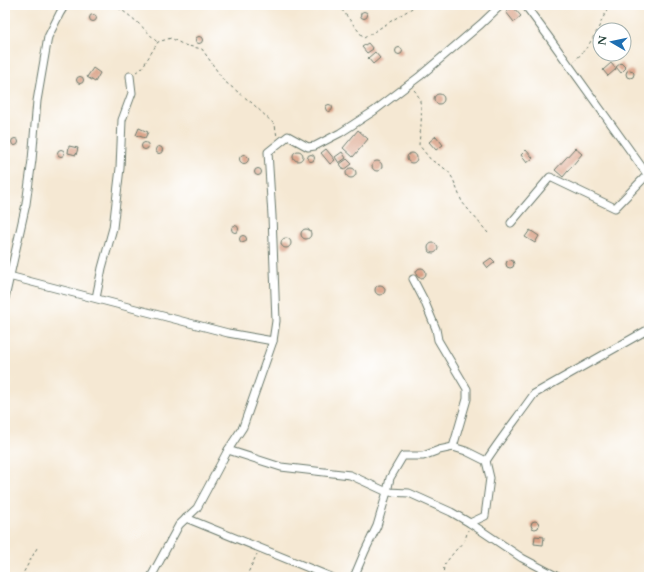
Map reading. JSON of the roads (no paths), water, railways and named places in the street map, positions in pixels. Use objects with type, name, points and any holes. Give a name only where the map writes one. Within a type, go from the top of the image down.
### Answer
[{"type":"street","points":[[5,298],[8,275],[26,204],[32,160],[37,101],[48,37],[65,5]]},
{"type":"street","points":[[151,577],[179,525],[197,508],[228,450],[243,427],[274,341],[275,313],[272,216],[268,152],[288,136],[308,147],[315,146],[340,133],[374,111],[409,84],[481,24],[501,5]]},
{"type":"street","points":[[512,222],[550,177],[615,208],[648,176],[548,36],[524,5]]},
{"type":"street","points":[[96,298],[102,268],[113,228],[120,168],[122,120],[132,93],[130,76]]},
{"type":"street","points":[[8,275],[228,333],[274,341]]},
{"type":"street","points":[[413,279],[424,300],[436,329],[438,340],[467,389],[467,399],[452,447]]},
{"type":"street","points":[[470,523],[485,516],[490,478],[486,461],[534,394],[649,329]]},
{"type":"street","points":[[354,577],[377,526],[390,478],[403,456],[423,456],[452,447],[466,451],[486,461]]},
{"type":"street","points":[[228,450],[281,467],[350,475],[387,492],[409,492],[451,512],[522,558],[558,577]]},
{"type":"street","points":[[186,518],[331,577]]}]
